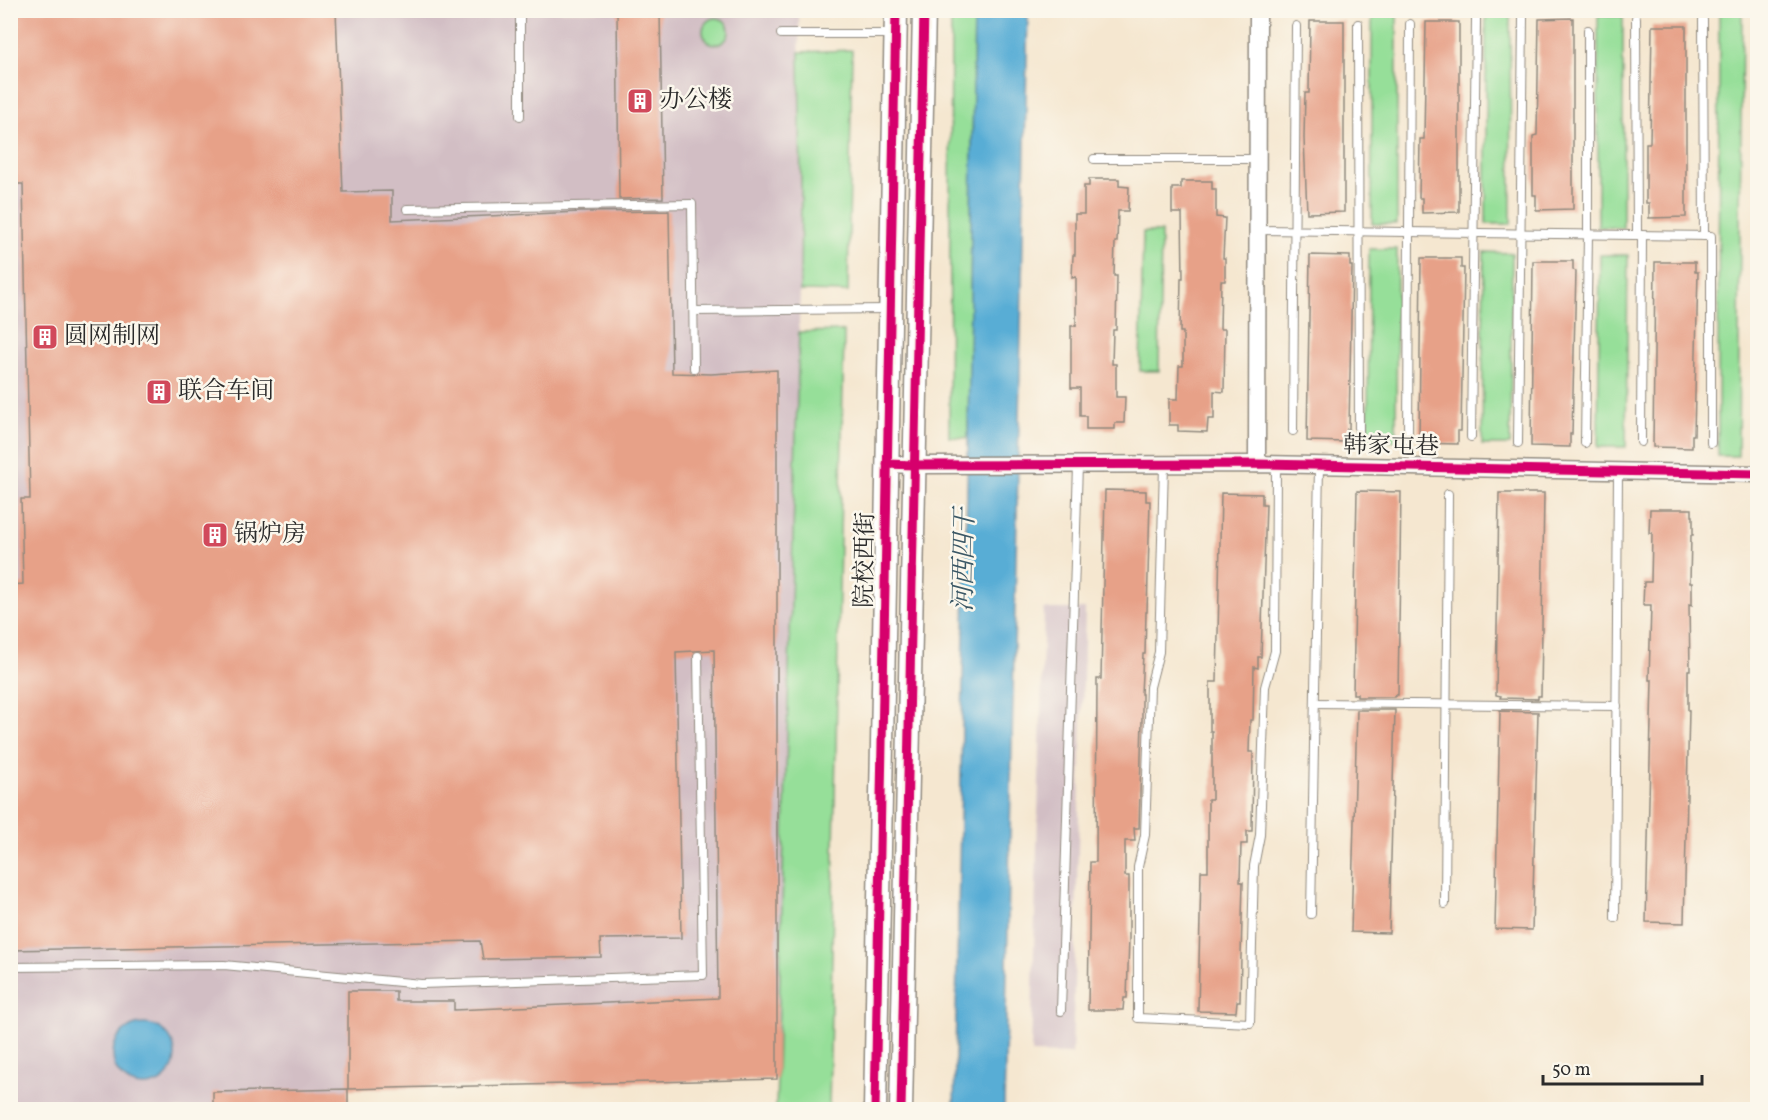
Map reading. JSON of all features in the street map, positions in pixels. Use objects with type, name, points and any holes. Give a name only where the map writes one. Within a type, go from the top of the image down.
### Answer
[{"type":"main road","name":"院校西街","points":[[875,1110],[896,10]]},
{"type":"main road","name":"院校西街","points":[[901,1110],[924,10]]},
{"type":"street","points":[[1257,464],[1258,10]]},
{"type":"street","points":[[887,464],[914,465]]},
{"type":"street","name":"韩家屯巷","points":[[914,465],[1257,464],[1758,474]]},
{"type":"lane","points":[[520,10],[520,116]]},
{"type":"lane","points":[[1518,443],[1523,18]]},
{"type":"lane","points":[[1636,18],[1641,442]]},
{"type":"lane","points":[[1471,437],[1476,19]]},
{"type":"lane","points":[[1703,20],[1704,236]]},
{"type":"lane","points":[[1358,24],[1359,439]]},
{"type":"lane","points":[[1408,440],[1410,24]]},
{"type":"lane","points":[[1293,431],[1296,26]]},
{"type":"lane","points":[[1585,443],[1588,30]]},
{"type":"lane","points":[[781,34],[896,34]]},
{"type":"lane","points":[[1094,159],[1258,159]]},
{"type":"lane","points":[[407,209],[692,204],[694,368]]},
{"type":"lane","points":[[1257,230],[1711,236],[1711,443]]},
{"type":"lane","points":[[694,311],[890,309]]},
{"type":"lane","points":[[1061,1011],[1078,465]]},
{"type":"lane","points":[[1164,465],[1159,652],[1150,687],[1145,835],[1138,867],[1138,1018],[1250,1023],[1254,866],[1260,835],[1265,687],[1275,651],[1276,465]]},
{"type":"lane","points":[[1311,914],[1319,466]]},
{"type":"lane","points":[[1615,918],[1618,471]]},
{"type":"lane","points":[[1445,904],[1448,494]]},
{"type":"lane","points":[[10,967],[224,965],[421,984],[702,975],[698,656]]},
{"type":"lane","points":[[1315,704],[1617,706]]},
{"type":"shaded area","points":[[10,11],[799,11],[800,291],[777,1079],[349,1089],[348,1110],[11,1109]]},
{"type":"shaded area","points":[[1044,609],[1085,609],[1072,1054],[1031,1053]]},
{"type":"green space","points":[[951,11],[974,11],[968,438],[949,437]]},
{"type":"green space","points":[[1719,11],[1742,11],[1738,456],[1718,456]]},
{"type":"green space","points":[[1372,12],[1397,12],[1397,224],[1372,224]]},
{"type":"green space","points":[[1486,12],[1510,12],[1511,224],[1486,224]]},
{"type":"green space","points":[[1598,16],[1623,16],[1623,228],[1598,227]]},
{"type":"green space","points":[[716,18],[725,22],[729,31],[725,40],[716,44],[707,40],[703,31],[707,22]]},
{"type":"green space","points":[[852,50],[848,292],[800,291],[799,52]]},
{"type":"green space","points":[[1143,232],[1161,232],[1159,371],[1140,371]]},
{"type":"green space","points":[[1369,249],[1397,249],[1396,441],[1368,441]]},
{"type":"green space","points":[[1484,252],[1512,253],[1510,445],[1482,445]]},
{"type":"green space","points":[[1600,255],[1628,255],[1626,447],[1598,447]]},
{"type":"green space","points":[[844,331],[829,1109],[776,1109],[799,332]]},
{"type":"water","points":[[974,11],[1028,11],[1004,1109],[954,1109]]},
{"type":"water","points":[[144,1024],[156,1026],[166,1033],[173,1043],[175,1055],[173,1067],[166,1077],[156,1084],[144,1086],[132,1084],[122,1077],[115,1067],[113,1055],[115,1043],[122,1033],[132,1026]]},
{"type":"building","points":[[10,10],[336,10],[343,192],[392,191],[392,220],[580,212],[669,211],[672,373],[711,374],[777,370],[777,1079],[348,1089],[348,991],[396,991],[396,1001],[454,1001],[454,1010],[718,998],[714,650],[676,652],[681,938],[600,939],[601,957],[483,959],[480,941],[10,950],[10,585],[23,584],[21,499],[30,499],[23,184],[10,184]]},
{"type":"building","name":"办公楼","points":[[617,10],[660,10],[663,198],[619,199]]},
{"type":"building","points":[[1573,18],[1573,209],[1536,210],[1536,195],[1533,195],[1533,136],[1537,135],[1539,19]]},
{"type":"building","points":[[1310,21],[1344,21],[1344,212],[1307,213],[1304,138],[1305,93],[1309,93]]},
{"type":"building","points":[[1426,22],[1459,22],[1459,212],[1422,213],[1422,198],[1419,198],[1420,139],[1424,139]]},
{"type":"building","points":[[1652,26],[1686,26],[1686,217],[1649,218],[1649,203],[1646,203],[1646,143],[1650,143]]},
{"type":"building","points":[[1089,179],[1119,179],[1119,186],[1129,187],[1128,211],[1118,211],[1117,242],[1115,242],[1116,330],[1113,330],[1112,364],[1116,364],[1116,397],[1125,397],[1124,423],[1115,423],[1115,429],[1086,429],[1086,416],[1080,416],[1080,388],[1071,388],[1071,326],[1076,326],[1076,277],[1072,278],[1073,255],[1075,255],[1075,214],[1084,214],[1084,186],[1089,186]]},
{"type":"building","points":[[1181,181],[1212,181],[1212,189],[1216,189],[1216,217],[1225,218],[1223,258],[1225,258],[1225,281],[1221,281],[1220,329],[1225,329],[1224,392],[1214,391],[1214,419],[1208,419],[1207,432],[1178,431],[1178,425],[1169,425],[1169,399],[1178,399],[1179,366],[1183,366],[1183,332],[1180,332],[1181,278],[1183,278],[1182,213],[1172,213],[1172,188],[1181,188]]},
{"type":"building","points":[[1310,255],[1350,256],[1350,266],[1352,266],[1347,442],[1307,441]]},
{"type":"building","points":[[1421,258],[1461,258],[1461,268],[1464,268],[1461,431],[1458,431],[1458,444],[1419,443]]},
{"type":"building","points":[[1533,261],[1573,261],[1573,270],[1576,271],[1570,447],[1531,446]]},
{"type":"building","points":[[1655,262],[1695,262],[1695,272],[1698,272],[1692,448],[1653,447]]},
{"type":"building","points":[[1105,490],[1146,491],[1146,501],[1150,501],[1147,612],[1141,694],[1139,828],[1134,828],[1135,841],[1125,841],[1125,876],[1129,876],[1129,938],[1127,998],[1124,998],[1123,1010],[1088,1010],[1090,862],[1096,862],[1097,679],[1101,679]]},
{"type":"building","points":[[1357,491],[1401,492],[1398,695],[1395,697],[1357,697],[1357,694],[1353,694]]},
{"type":"building","points":[[1221,493],[1262,494],[1262,504],[1266,504],[1261,657],[1258,657],[1258,668],[1254,667],[1253,720],[1250,720],[1249,752],[1253,752],[1252,831],[1247,831],[1247,844],[1241,844],[1240,882],[1243,882],[1240,1001],[1237,1001],[1236,1012],[1198,1011],[1201,871],[1208,871],[1208,799],[1212,799],[1210,682],[1217,682]]},
{"type":"building","points":[[1499,493],[1544,493],[1541,696],[1538,696],[1538,699],[1500,698],[1501,696],[1496,695]]},
{"type":"building","points":[[1650,509],[1692,509],[1693,516],[1690,583],[1692,583],[1692,605],[1689,604],[1690,670],[1688,670],[1684,923],[1646,922],[1652,680],[1649,680],[1651,605],[1643,605],[1644,582],[1651,582]]},
{"type":"building","points":[[1357,710],[1395,710],[1389,933],[1351,932]]},
{"type":"building","points":[[1500,711],[1538,712],[1532,930],[1495,929]]},
{"type":"building","points":[[348,1089],[348,1110],[213,1110],[213,1092]]},
{"type":"cycle path","points":[[875,1110],[896,10]]},
{"type":"cycle path","points":[[901,1110],[924,10]]},
{"type":"cycle path","points":[[887,464],[1257,464],[1758,474]]},
{"type":"place","name":"办公楼","points":[[640,101]]},
{"type":"place","name":"圆网制网","points":[[45,337]]},
{"type":"place","name":"联合车间","points":[[159,392]]},
{"type":"place","name":"锅炉房","points":[[215,535]]},
{"type":"water label","name":"河西四干","points":[[965,560]]}]
